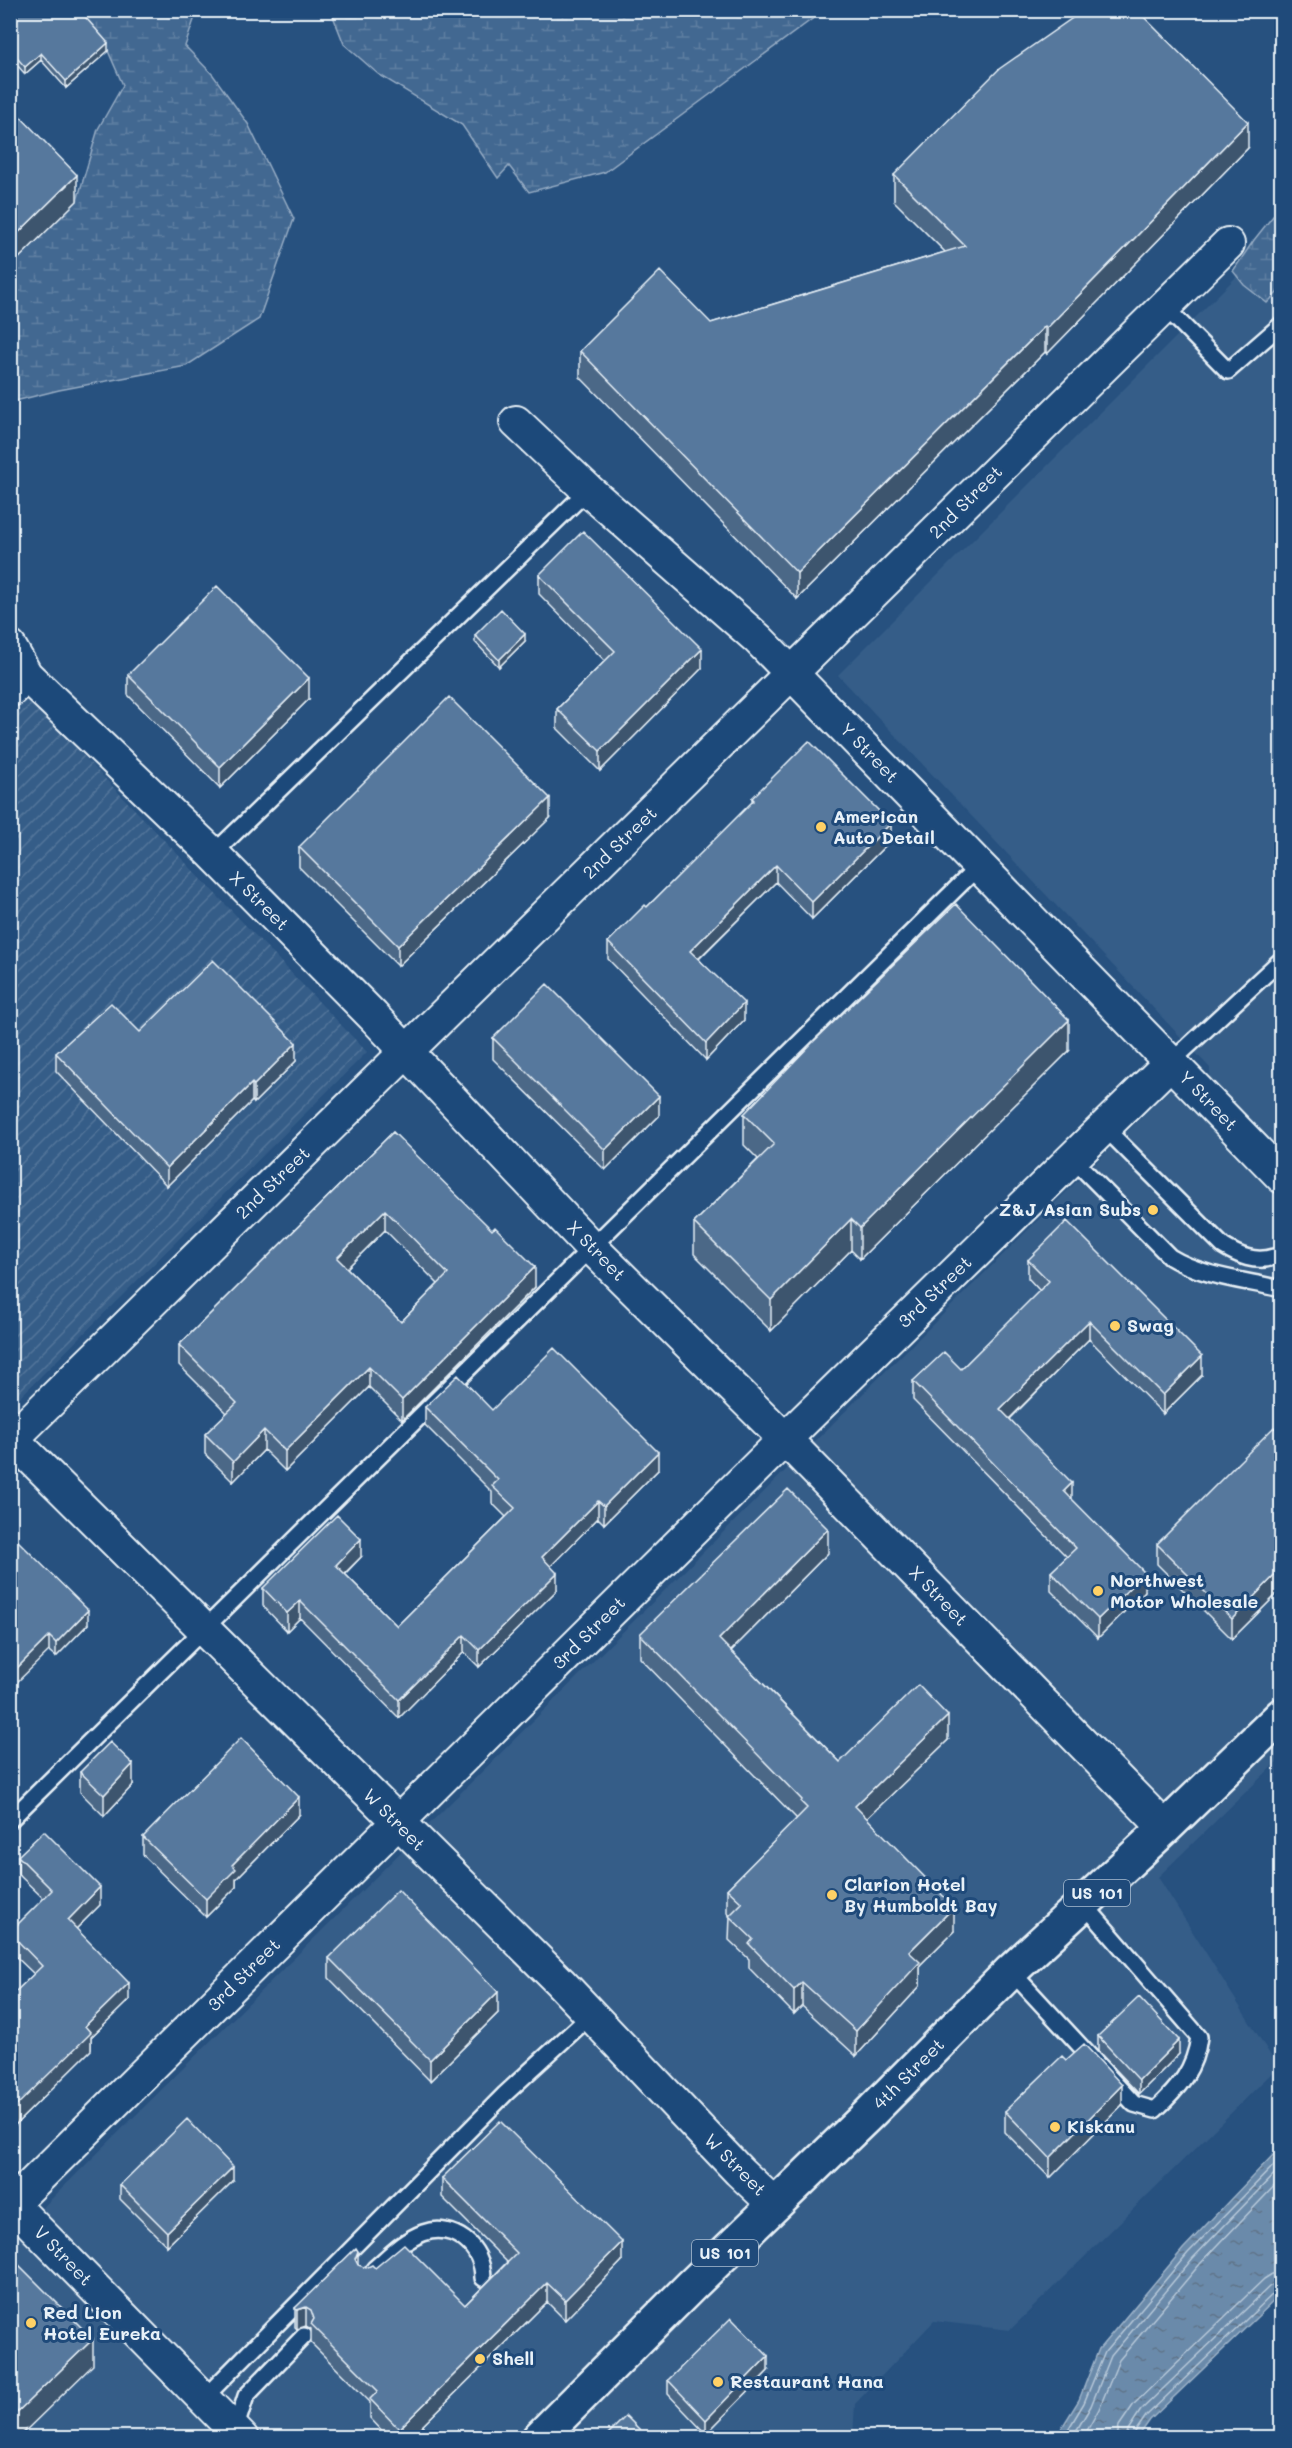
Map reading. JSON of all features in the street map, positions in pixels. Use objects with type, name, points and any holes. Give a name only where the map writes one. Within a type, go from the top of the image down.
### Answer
[{"type":"highway","name":"4th Street","points":[[539,2438],[1011,1971],[1165,1828],[1281,1715]]},
{"type":"street","name":"2nd Street","points":[[11,1439],[793,674],[1228,244]]},
{"type":"street","name":"Y Street","points":[[516,422],[588,490],[758,639],[1281,1177]]},
{"type":"street","name":"X Street","points":[[10,647],[18,683],[213,854],[406,1052],[591,1247],[785,1439],[1165,1828]]},
{"type":"street","name":"3rd Street","points":[[11,2204],[785,1439],[1170,1063]]},
{"type":"street","name":"W Street","points":[[11,1439],[205,1629],[591,2015],[730,2162],[775,2205]]},
{"type":"street","name":"V Street","points":[[11,2204],[238,2434]]},
{"type":"lane","points":[[1164,306],[1228,371],[1281,324]]},
{"type":"lane","points":[[213,854],[588,490]]},
{"type":"lane","points":[[10,1820],[980,866]]},
{"type":"lane","points":[[1170,1063],[1281,959]]},
{"type":"lane","points":[[1104,1127],[1223,1246],[1236,1254],[1252,1259],[1263,1260],[1274,1257]]},
{"type":"lane","points":[[1072,1158],[1170,1257],[1182,1265],[1277,1288]]},
{"type":"lane","points":[[1011,1971],[1134,2104],[1155,2110],[1190,2072],[1197,2054],[1199,2037],[1084,1904]]},
{"type":"lane","points":[[204,2398],[497,2103],[591,2015]]},
{"type":"lane","points":[[365,2277],[408,2240],[425,2232],[442,2231],[469,2241],[478,2252],[483,2265],[483,2278]]},
{"type":"lane","points":[[238,2434],[246,2396],[304,2336]]},
{"type":"shaded area","points":[[1240,273],[1267,303],[1281,289],[1281,1160],[1210,1086],[1210,1068],[838,675]]},
{"type":"shaded area","points":[[26,696],[367,1052],[11,1406],[10,711]]},
{"type":"shaded area","points":[[1173,1086],[1281,1196],[1282,1757],[1158,1877],[1278,2067],[1010,2330],[934,2321],[855,2404],[853,2437],[11,2438],[11,2239]]},
{"type":"green space","points":[[72,11],[197,11],[185,46],[213,75],[248,124],[294,219],[259,319],[186,366],[59,390],[11,402],[11,266],[77,201],[98,129],[123,85],[108,51]]},
{"type":"green space","points":[[331,11],[823,11],[605,172],[529,192],[509,166],[498,178],[462,125],[378,74],[344,44]]},
{"type":"green space","points":[[1281,206],[1281,289],[1267,303],[1244,285],[1233,271]]},
{"type":"water","points":[[1281,2150],[1281,2294],[1150,2420],[1138,2437],[1056,2437],[1079,2400],[1099,2349],[1183,2249],[1273,2155]]},
{"type":"building","points":[[10,10],[79,10],[108,43],[66,81],[41,53],[25,67],[10,50]]},
{"type":"building","points":[[1084,10],[1137,10],[1248,122],[1047,328],[1045,326],[797,573],[580,351],[660,271],[711,323],[965,246],[894,175],[999,69]]},
{"type":"building","points":[[10,106],[77,175],[10,241]]},
{"type":"building","points":[[583,531],[702,649],[600,751],[557,709],[615,651],[539,575]]},
{"type":"building","points":[[217,586],[309,678],[220,767],[128,675]]},
{"type":"building","points":[[501,609],[525,634],[499,660],[475,635]]},
{"type":"building","points":[[449,697],[550,798],[398,946],[299,847]]},
{"type":"building","points":[[809,741],[891,823],[812,902],[776,865],[690,951],[744,1003],[706,1043],[608,942],[645,905],[647,907],[754,800],[752,798]]},
{"type":"building","points":[[956,904],[1069,1020],[860,1228],[851,1219],[771,1300],[694,1223],[774,1144],[744,1114],[814,1041]]},
{"type":"building","points":[[213,960],[296,1043],[254,1085],[252,1083],[167,1168],[56,1053],[111,1003],[140,1032]]},
{"type":"building","points":[[547,984],[659,1096],[605,1150],[493,1038]]},
{"type":"building","points":[[393,1132],[492,1230],[495,1227],[535,1267],[402,1400],[369,1367],[285,1451],[264,1430],[233,1462],[205,1434],[237,1403],[179,1345]],"holes":[[[385,1210],[448,1274],[401,1322],[337,1258]]]},
{"type":"building","points":[[1067,1221],[1202,1356],[1163,1395],[1089,1321],[1000,1409],[1072,1483],[1064,1491],[1145,1573],[1098,1619],[1051,1572],[1076,1548],[913,1381],[944,1352],[961,1369],[1049,1281],[1028,1260]]},
{"type":"building","points":[[554,1348],[658,1452],[604,1506],[598,1501],[542,1557],[557,1573],[479,1650],[464,1635],[399,1700],[300,1601],[287,1613],[263,1588],[337,1515],[361,1539],[336,1565],[397,1626],[515,1508],[492,1486],[498,1480],[425,1407],[458,1375],[492,1410]]},
{"type":"building","points":[[1274,1427],[1281,1435],[1281,1569],[1232,1619],[1157,1544]]},
{"type":"building","points":[[788,1489],[828,1529],[719,1639],[840,1762],[918,1685],[948,1716],[855,1806],[954,1907],[909,1952],[920,1962],[856,2031],[802,1982],[794,1990],[749,1944],[753,1939],[729,1916],[742,1903],[727,1889],[807,1808],[801,1802],[802,1800],[640,1634]]},
{"type":"building","points":[[18,1541],[88,1610],[56,1643],[49,1636],[10,1675],[10,1548]]},
{"type":"building","points":[[241,1738],[299,1797],[232,1865],[236,1869],[206,1899],[143,1837]]},
{"type":"building","points":[[110,1742],[133,1764],[104,1795],[80,1772]]},
{"type":"building","points":[[44,1831],[100,1887],[68,1920],[129,1983],[85,2026],[91,2033],[13,2109],[10,2106],[10,1997],[42,1966],[10,1932],[52,1890],[18,1856]]},
{"type":"building","points":[[398,1890],[498,1992],[430,2060],[329,1958]]},
{"type":"building","points":[[1139,1997],[1179,2040],[1139,2080],[1098,2036]]},
{"type":"building","points":[[1084,2044],[1122,2085],[1050,2158],[1005,2111],[1062,2056],[1066,2060]]},
{"type":"building","points":[[187,2119],[233,2167],[167,2232],[120,2185]]},
{"type":"building","points":[[500,2121],[622,2242],[565,2300],[547,2283],[399,2429],[370,2399],[378,2391],[311,2324],[314,2319],[311,2310],[306,2307],[297,2310],[295,2308],[356,2248],[358,2251],[355,2259],[358,2265],[366,2268],[372,2265],[375,2268],[404,2244],[465,2305],[517,2253],[442,2178]]},
{"type":"building","name":"Red Lion Hotel Eureka","points":[[10,2256],[93,2339],[10,2419]]},
{"type":"building","name":"Restaurant Hana","points":[[731,2318],[768,2356],[706,2420],[668,2380]]},
{"type":"building","points":[[626,2416],[648,2438],[604,2438]]},
{"type":"place","name":"American Auto Detail","points":[[821,827]]},
{"type":"place","name":"Z&J Asian Subs","points":[[1153,1210]]},
{"type":"place","name":"Swag","points":[[1115,1326]]},
{"type":"place","name":"Northwest Motor Wholesale","points":[[1098,1591]]},
{"type":"place","name":"Clarion Hotel By Humboldt Bay","points":[[832,1895]]},
{"type":"place","name":"Kiskanu","points":[[1055,2127]]},
{"type":"place","name":"Red Lion Hotel Eureka","points":[[31,2323]]},
{"type":"place","name":"Shell","points":[[480,2359]]},
{"type":"place","name":"Restaurant Hana","points":[[718,2382]]}]
